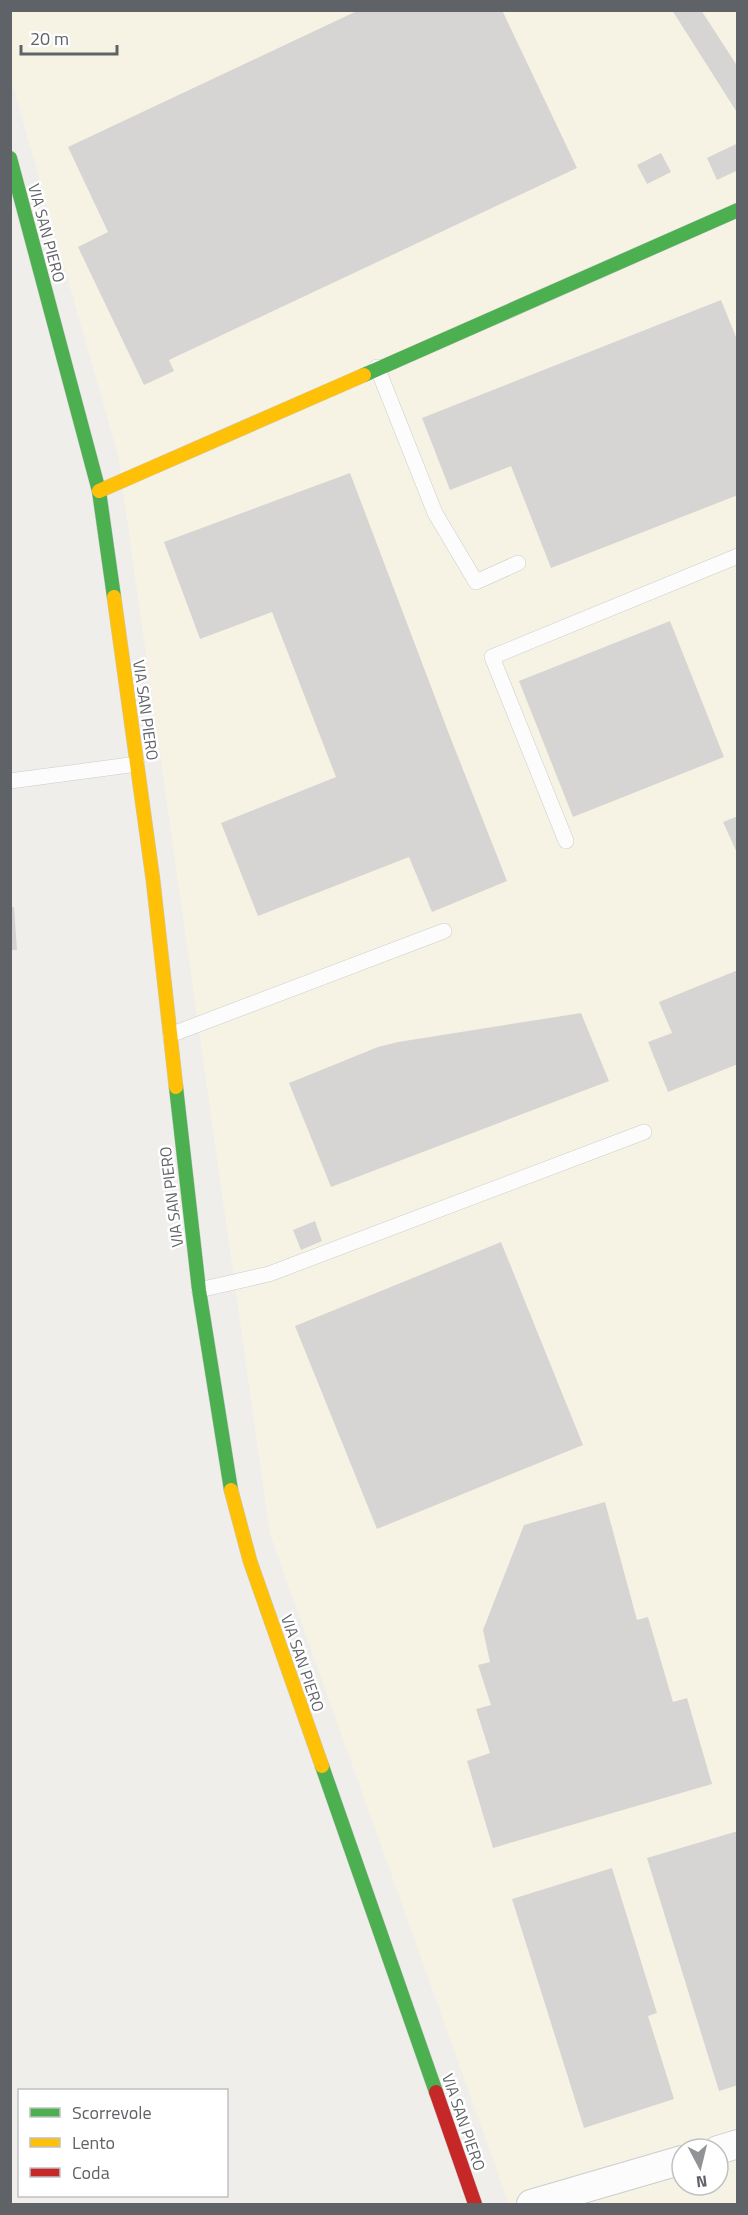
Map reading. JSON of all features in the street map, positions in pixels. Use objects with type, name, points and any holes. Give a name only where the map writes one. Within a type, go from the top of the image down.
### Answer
[{"type":"street","name":"VIA SAN PIERO","points":[[10,158],[99,491],[153,879],[199,1290],[231,1495],[250,1561],[475,2205]]},
{"type":"street","points":[[99,491],[377,367],[737,213]]},
{"type":"street","points":[[531,2205],[670,2164]]},
{"type":"lane","points":[[377,367],[435,513],[476,582],[518,563]]},
{"type":"lane","points":[[566,840],[492,657],[738,556]]},
{"type":"lane","points":[[10,781],[137,764]]},
{"type":"lane","points":[[170,1035],[444,931]]},
{"type":"lane","points":[[199,1290],[269,1274],[644,1132]]},
{"type":"shaded area","points":[[10,11],[737,11],[737,2204],[509,2204],[270,1534],[118,455],[11,79]]},
{"type":"building","points":[[359,10],[502,10],[577,168],[169,360],[174,371],[144,385],[78,247],[108,232],[68,147]]},
{"type":"building","points":[[672,10],[701,10],[738,67],[738,114]]},
{"type":"building","points":[[738,143],[738,170],[717,180],[707,158]]},
{"type":"building","points":[[661,153],[671,172],[647,184],[637,165]]},
{"type":"building","points":[[721,300],[738,342],[738,495],[551,568],[511,466],[450,490],[422,418]]},
{"type":"building","points":[[350,473],[507,881],[432,912],[409,857],[258,916],[221,823],[336,777],[272,612],[200,639],[164,542]]},
{"type":"building","points":[[670,621],[724,757],[573,817],[519,681]]},
{"type":"building","points":[[738,816],[738,855],[723,822]]},
{"type":"building","points":[[10,907],[14,907],[17,950],[10,950]]},
{"type":"building","points":[[738,970],[738,1064],[668,1092],[648,1042],[672,1033],[659,1002]]},
{"type":"building","points":[[581,1013],[609,1081],[331,1187],[289,1083],[378,1047],[398,1042]]},
{"type":"building","points":[[315,1221],[322,1241],[301,1250],[293,1230]]},
{"type":"building","points":[[501,1242],[583,1445],[377,1529],[295,1326]]},
{"type":"building","points":[[605,1502],[637,1620],[648,1617],[673,1702],[687,1698],[712,1784],[493,1848],[467,1761],[490,1753],[476,1709],[491,1705],[478,1665],[490,1662],[483,1630],[524,1525]]},
{"type":"building","points":[[738,1831],[738,2085],[719,2091],[647,1858]]},
{"type":"building","points":[[612,1868],[657,2013],[648,2016],[674,2099],[584,2128],[512,1899]]},
{"type":"traffic: fast","points":[[10,158],[99,491],[114,597]]},
{"type":"traffic: fast","points":[[364,375],[738,210]]},
{"type":"traffic: fast","points":[[176,1087],[199,1290],[231,1490]]},
{"type":"traffic: fast","points":[[322,1766],[436,2092]]},
{"type":"traffic: slow","points":[[99,491],[364,375]]},
{"type":"traffic: slow","points":[[114,597],[153,880],[176,1087]]},
{"type":"traffic: slow","points":[[231,1490],[250,1561],[322,1766]]},
{"type":"traffic: jam","points":[[436,2092],[475,2204]]}]
